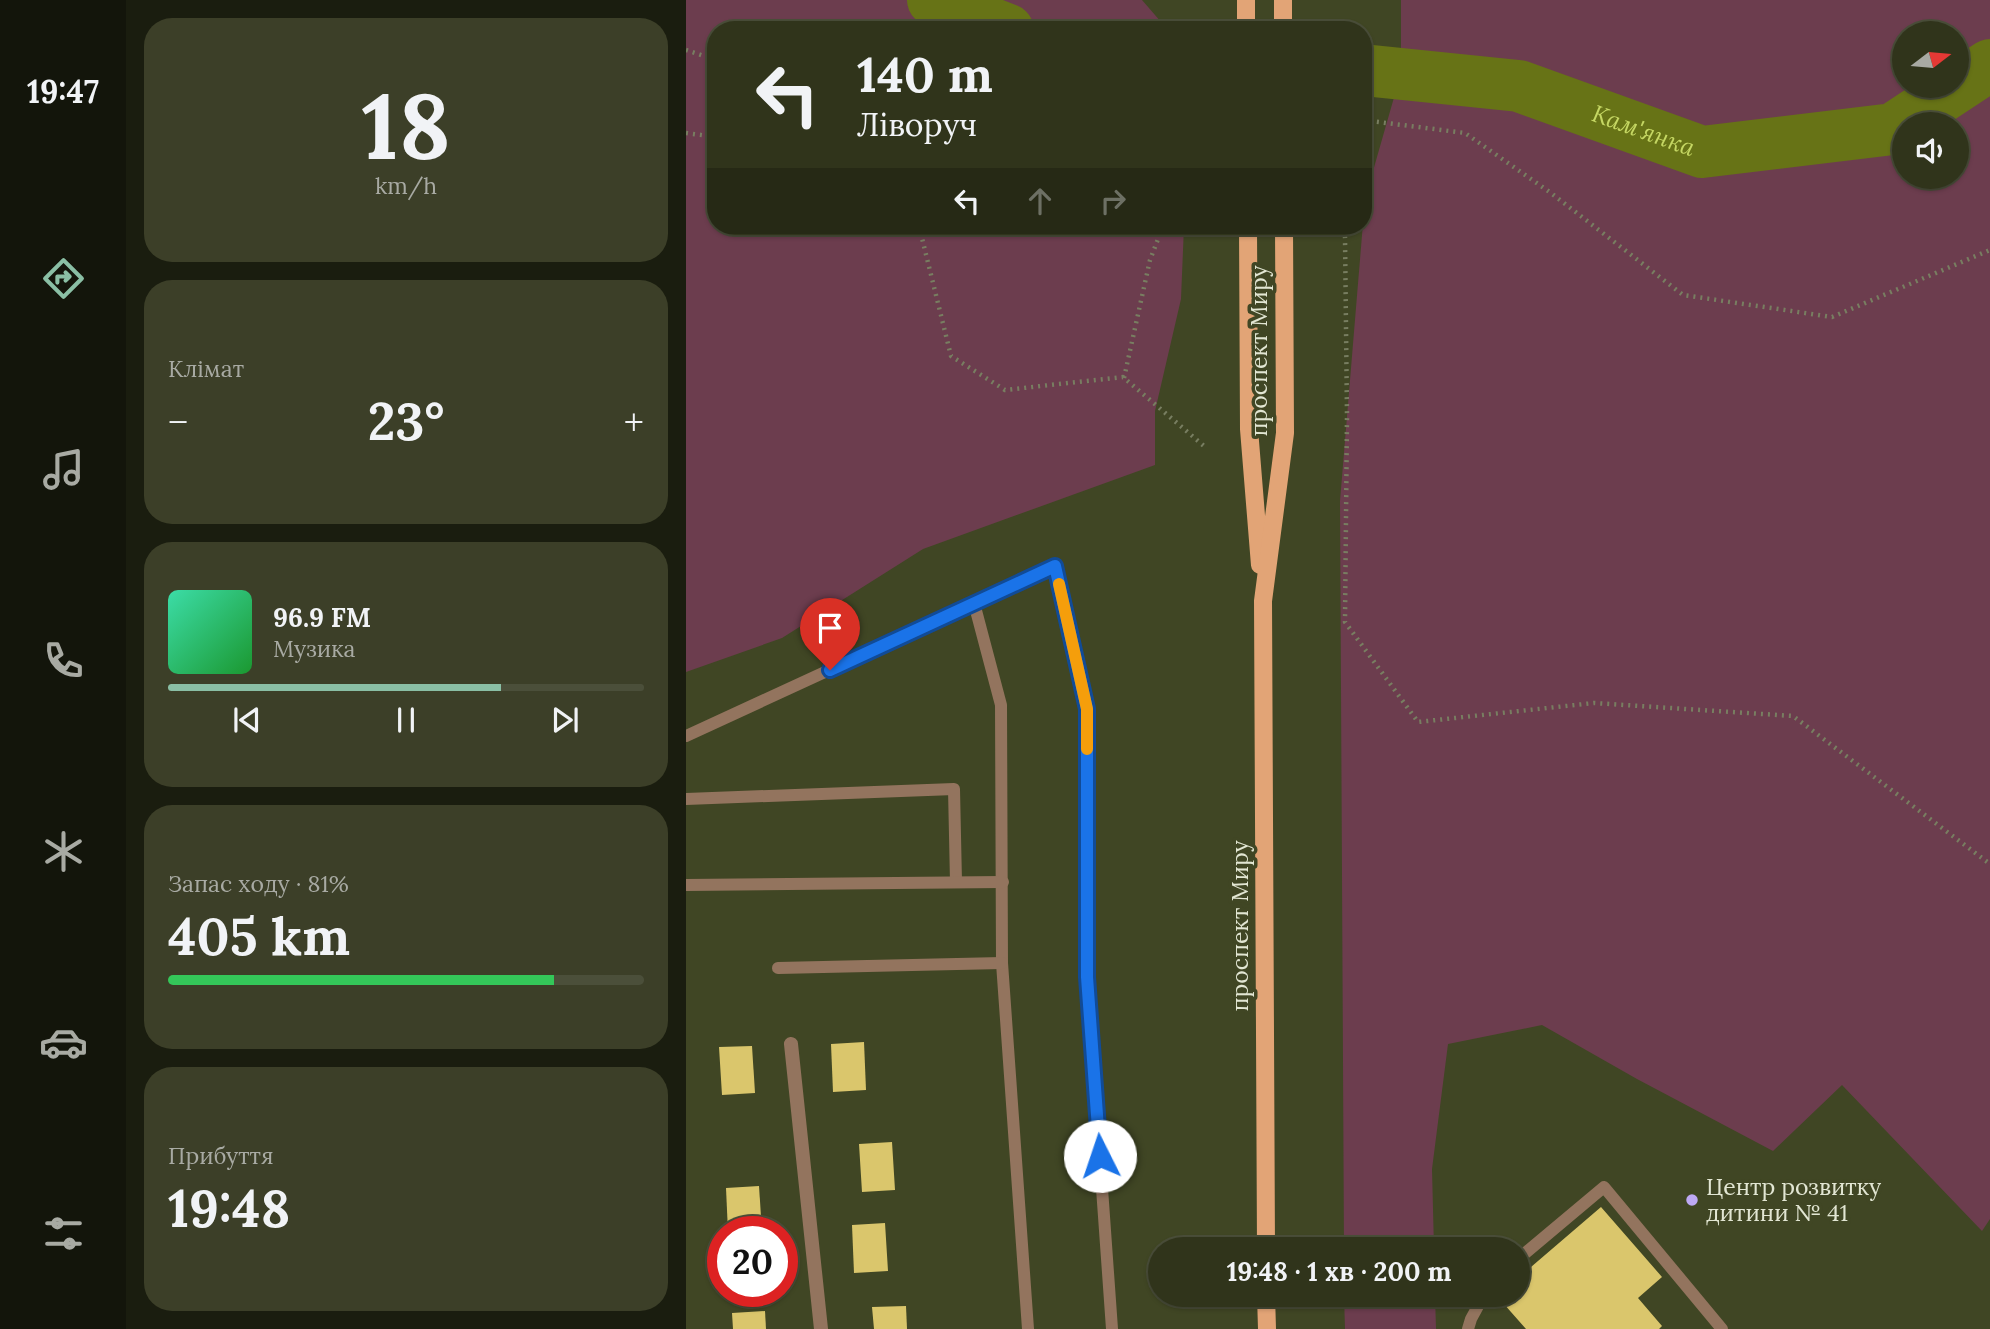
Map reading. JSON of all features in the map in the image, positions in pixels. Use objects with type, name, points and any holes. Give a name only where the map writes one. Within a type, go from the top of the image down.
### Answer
[{"type":"main road","points":[[1246,0],[1247,21]]},
{"type":"main road","points":[[1283,0],[1283,21]]},
{"type":"main road","name":"проспект Миру","points":[[1248,235],[1249,429],[1263,601],[1266,1237]]},
{"type":"main road","name":"проспект Миру","points":[[1263,601],[1285,433],[1284,235]]},
{"type":"main road","points":[[1266,1307],[1267,1329]]},
{"type":"street","points":[[791,1044],[821,1329]]},
{"type":"lane","points":[[686,736],[1055,566],[1087,709],[1087,977],[1112,1329]]},
{"type":"lane","points":[[974,603],[1001,705],[1002,963],[1028,1329]]},
{"type":"lane","points":[[686,799],[954,789],[956,882]]},
{"type":"lane","points":[[686,885],[1003,882]]},
{"type":"lane","points":[[778,968],[1002,963]]},
{"type":"lane","points":[[1530,1249],[1604,1186],[1722,1329]]},
{"type":"lane","points":[[1468,1329],[1478,1307]]},
{"type":"path","points":[[686,50],[707,57]]},
{"type":"path","points":[[1372,121],[1465,133],[1551,193],[1683,295],[1832,317],[1990,250]]},
{"type":"path","points":[[686,133],[707,136]]},
{"type":"path","points":[[921,235],[951,356],[1004,390],[1123,377],[1204,446]]},
{"type":"path","points":[[1123,377],[1150,260],[1160,235]]},
{"type":"path","points":[[1343,235],[1347,417],[1345,622],[1418,722],[1594,703],[1793,716],[1990,864]]},
{"type":"shaded area","points":[[686,0],[1142,0],[1160,21],[707,21],[707,235],[1184,235],[1181,299],[1155,411],[1155,465],[923,549],[782,638],[686,672]]},
{"type":"shaded area","points":[[1401,0],[1990,0],[1990,1219],[1982,1231],[1842,1085],[1773,1151],[1542,1025],[1448,1044],[1432,1169],[1434,1237],[1344,1237],[1340,501],[1362,235],[1372,235],[1372,174],[1401,73]]},
{"type":"shaded area","points":[[1344,1307],[1435,1307],[1436,1329],[1345,1329]]},
{"type":"building","points":[[864,1042],[866,1090],[833,1092],[831,1044]]},
{"type":"building","points":[[752,1046],[755,1093],[722,1095],[719,1047]]},
{"type":"building","points":[[892,1142],[895,1190],[862,1192],[859,1144]]},
{"type":"building","points":[[759,1186],[761,1216],[727,1216],[726,1188]]},
{"type":"building","name":"Центр розвитку дитини № 41","points":[[1601,1207],[1662,1277],[1638,1298],[1662,1326],[1659,1329],[1526,1329],[1507,1307],[1530,1307],[1530,1268]]},
{"type":"building","points":[[885,1223],[888,1271],[854,1273],[852,1225]]},
{"type":"building","points":[[906,1306],[907,1329],[874,1329],[872,1307]]},
{"type":"building","points":[[765,1311],[766,1329],[733,1329],[732,1313]]},
{"type":"waterway","name":"Кам'янка","points":[[933,0],[986,21]]},
{"type":"waterway","name":"Кам'янка","points":[[1372,71],[1519,86],[1702,152],[1893,129],[1990,65]]},
{"type":"slow traffic","points":[[1059,584],[1087,709],[1087,749]]},
{"type":"place","name":"Центр розвитку дитини № 41","points":[[1692,1200]]},
{"type":"route","points":[[830,670],[1055,566],[1087,709],[1087,977],[1100,1156]]}]
